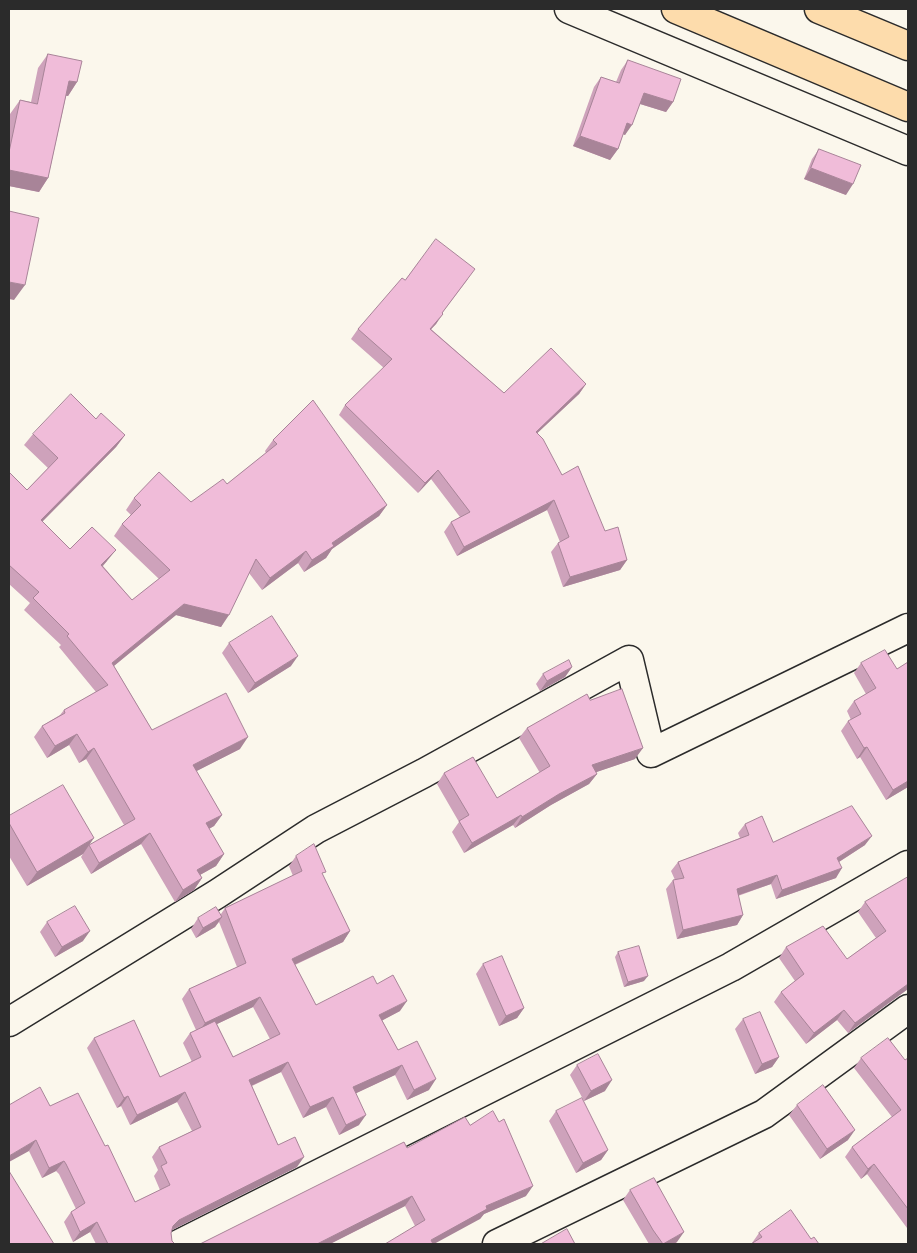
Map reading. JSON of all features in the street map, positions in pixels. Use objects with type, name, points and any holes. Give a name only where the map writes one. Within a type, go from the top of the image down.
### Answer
[{"type":"main road","points":[[676,9],[908,107]]},
{"type":"main road","points":[[819,9],[908,46]]},
{"type":"street","points":[[569,9],[908,151]]},
{"type":"street","points":[[9,1022],[217,894],[316,829],[424,773],[629,660],[651,754],[908,628]]},
{"type":"street","points":[[180,1244],[731,967],[908,865]]},
{"type":"street","points":[[497,1244],[764,1114],[908,1009]]},
{"type":"building","points":[[48,54],[82,61],[77,82],[69,81],[48,178],[9,170],[9,152],[20,100],[37,104]]},
{"type":"building","points":[[628,60],[681,79],[673,102],[644,93],[632,125],[627,123],[618,149],[580,136],[601,77],[619,83]]},
{"type":"building","points":[[819,149],[861,165],[853,184],[811,168]]},
{"type":"building","points":[[9,211],[39,218],[25,285],[9,282]]},
{"type":"building","points":[[436,239],[475,269],[430,329],[504,393],[551,348],[586,384],[536,432],[543,439],[562,475],[578,466],[605,531],[618,527],[627,560],[570,577],[558,543],[569,537],[554,500],[464,547],[451,522],[470,512],[438,470],[425,483],[345,405],[392,359],[358,329],[402,278],[405,280]]},
{"type":"building","points":[[71,394],[96,419],[101,413],[125,435],[41,520],[70,549],[92,527],[116,550],[101,565],[132,600],[170,570],[122,524],[141,505],[134,498],[159,472],[191,502],[223,479],[227,484],[277,444],[273,440],[313,400],[387,505],[332,543],[334,546],[312,560],[306,551],[270,578],[256,559],[229,615],[184,604],[112,663],[152,730],[226,693],[248,737],[193,765],[222,815],[206,823],[224,854],[197,870],[202,878],[183,890],[150,833],[99,863],[89,845],[135,819],[94,748],[88,752],[77,734],[55,746],[42,726],[65,713],[64,710],[108,685],[67,636],[69,634],[33,598],[39,592],[9,565],[9,472],[27,490],[58,458],[33,434]]},
{"type":"building","points":[[272,616],[298,656],[255,683],[229,643]]},
{"type":"building","points":[[885,650],[897,669],[908,662],[908,781],[893,790],[867,747],[864,748],[848,721],[861,714],[854,701],[876,688],[861,663]]},
{"type":"building","points":[[569,660],[572,667],[547,681],[543,674]]},
{"type":"building","points":[[622,689],[643,748],[592,765],[597,774],[472,843],[459,821],[469,815],[444,773],[473,757],[497,798],[550,766],[527,728],[587,694],[590,700]]},
{"type":"building","points":[[63,785],[94,838],[37,872],[9,823],[9,816]]},
{"type":"building","points":[[852,806],[872,836],[837,858],[842,868],[782,890],[777,875],[737,889],[743,915],[683,930],[673,880],[684,878],[678,862],[749,835],[745,824],[762,816],[773,842]]},
{"type":"building","points":[[314,844],[326,872],[322,873],[350,931],[292,959],[316,1005],[373,976],[377,984],[393,975],[407,1001],[379,1015],[398,1050],[417,1041],[436,1079],[414,1090],[402,1065],[353,1087],[366,1115],[346,1125],[333,1097],[310,1107],[288,1062],[249,1080],[278,1145],[295,1137],[304,1157],[179,1220],[173,1226],[171,1233],[172,1241],[175,1244],[108,1244],[97,1222],[80,1232],[71,1212],[85,1203],[64,1161],[49,1168],[36,1140],[9,1156],[9,1105],[40,1087],[50,1106],[78,1093],[105,1146],[108,1145],[135,1202],[170,1185],[161,1166],[167,1163],[159,1147],[201,1127],[185,1092],[137,1115],[128,1096],[124,1098],[94,1038],[134,1020],[160,1077],[201,1057],[190,1033],[215,1021],[233,1057],[280,1034],[260,997],[205,1023],[189,989],[246,963],[225,908],[302,871],[296,856]]},
{"type":"building","points":[[908,877],[908,984],[855,1023],[844,1010],[814,1033],[781,992],[804,974],[786,947],[823,926],[847,959],[886,931],[865,902]]},
{"type":"building","points":[[75,906],[90,931],[62,947],[47,922]]},
{"type":"building","points":[[216,907],[222,917],[203,928],[198,918]]},
{"type":"building","points":[[639,946],[648,976],[628,982],[618,952]]},
{"type":"building","points":[[502,956],[524,1008],[506,1016],[483,964]]},
{"type":"building","points":[[760,1012],[779,1057],[762,1064],[743,1019]]},
{"type":"building","points":[[888,1038],[905,1060],[908,1058],[908,1209],[874,1164],[868,1169],[852,1147],[901,1110],[861,1058]]},
{"type":"building","points":[[598,1054],[612,1080],[591,1091],[577,1065]]},
{"type":"building","points":[[823,1085],[855,1130],[827,1149],[797,1105]]},
{"type":"building","points":[[582,1098],[608,1150],[583,1163],[556,1111]]},
{"type":"building","points":[[493,1111],[499,1122],[504,1119],[533,1186],[486,1206],[487,1209],[431,1240],[433,1244],[385,1244],[425,1220],[412,1196],[317,1244],[200,1244],[404,1142],[407,1148],[465,1117],[470,1125]]},
{"type":"building","points":[[9,1171],[54,1244],[9,1244]]},
{"type":"building","points":[[654,1178],[684,1232],[663,1244],[630,1190]]},
{"type":"building","points":[[791,1210],[811,1239],[814,1237],[819,1244],[751,1244],[762,1237],[759,1233]]},
{"type":"building","points":[[567,1229],[575,1244],[541,1244]]}]
